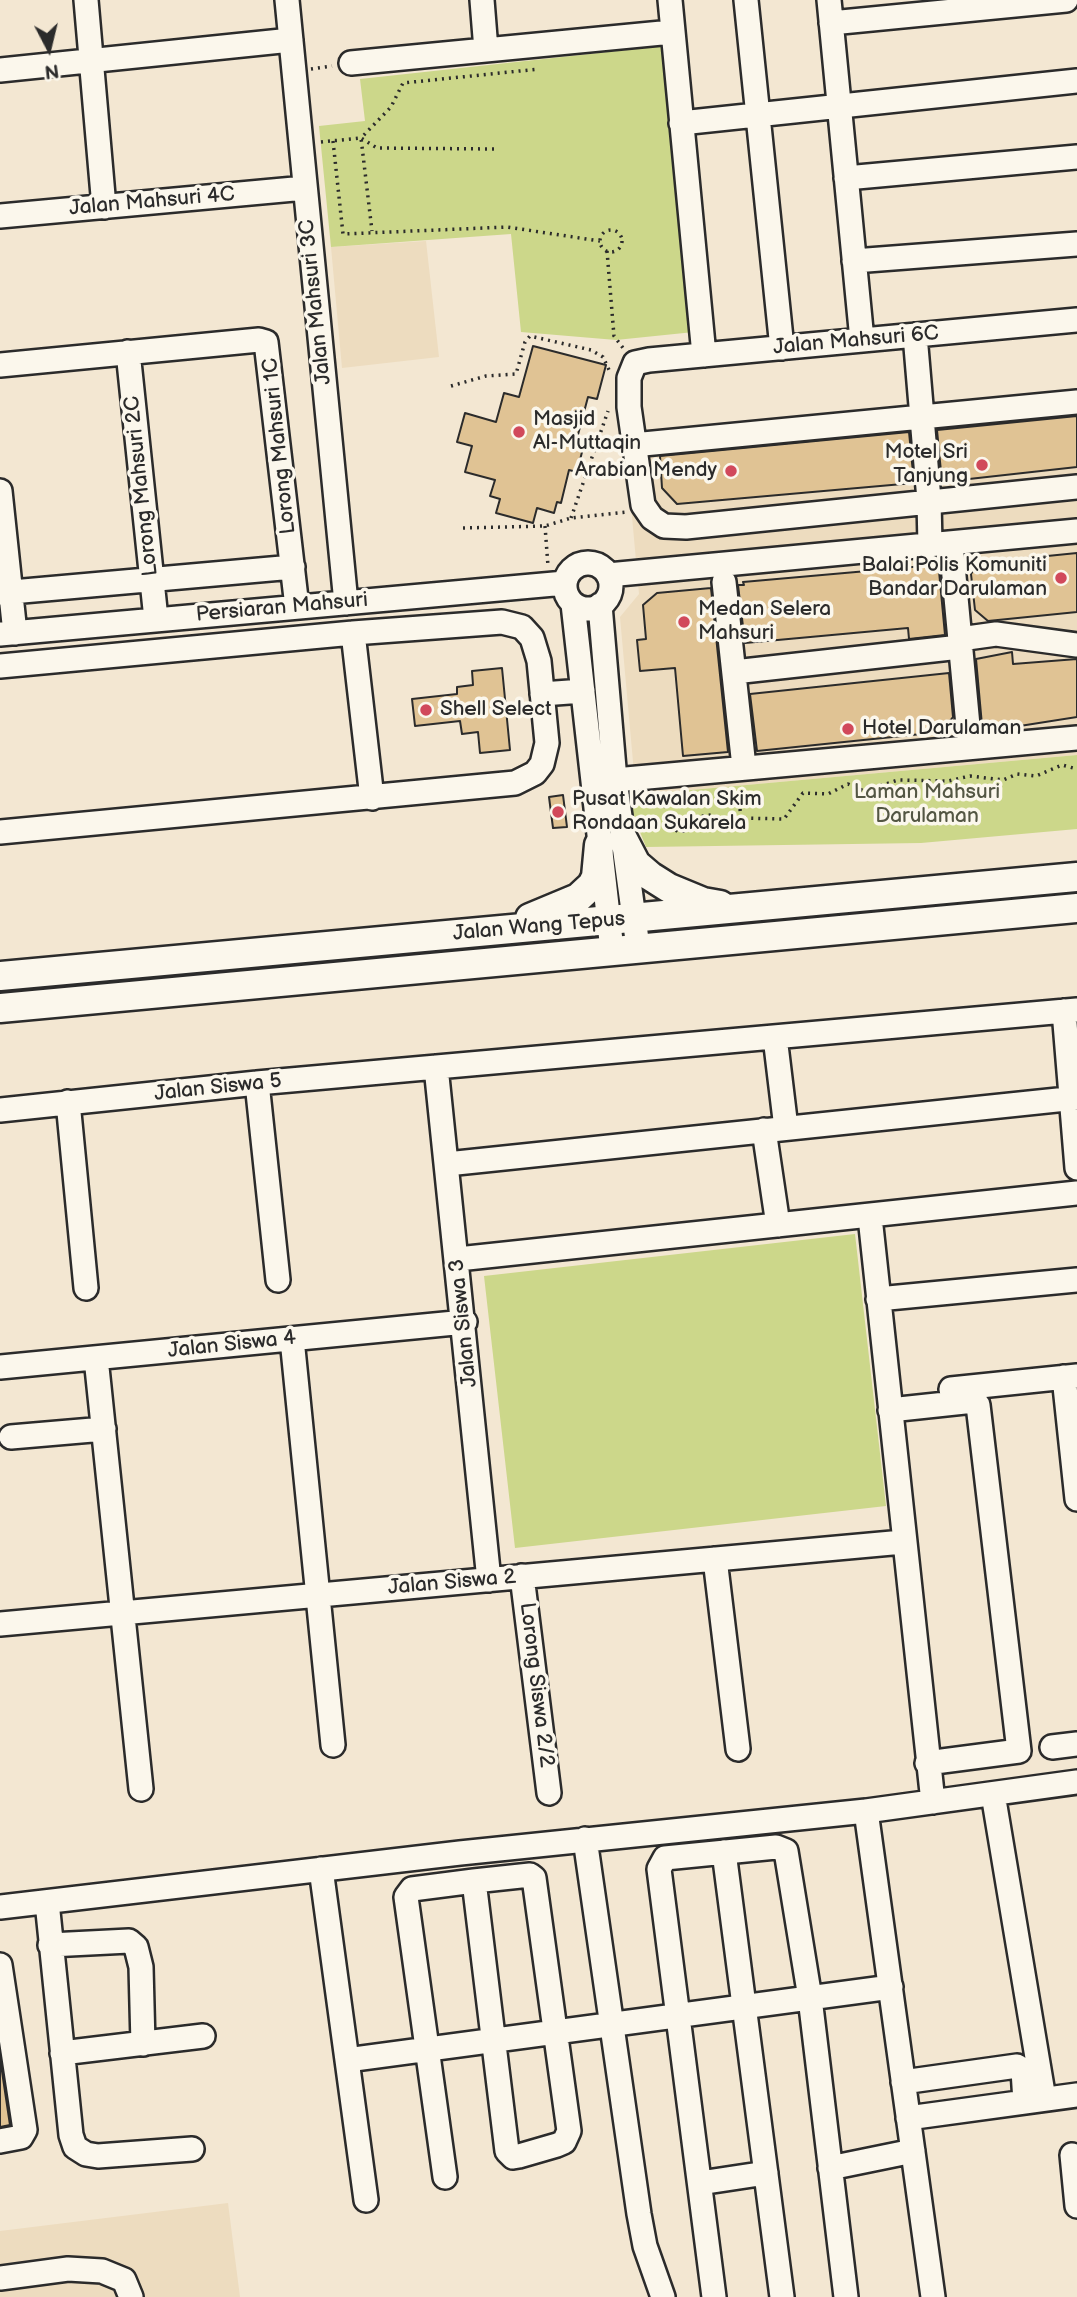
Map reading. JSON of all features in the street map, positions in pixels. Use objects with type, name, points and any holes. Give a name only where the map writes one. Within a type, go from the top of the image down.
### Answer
[{"type":"main road","points":[[494,931],[578,898],[596,877],[611,842],[669,888],[703,902],[742,909]]},
{"type":"main road","name":"Jalan Wang Tepus","points":[[0,976],[1077,877]]},
{"type":"main road","name":"Jalan Wang Tepus","points":[[0,1008],[1077,908]]},
{"type":"street","points":[[86,0],[104,207]]},
{"type":"street","name":"Jalan Mahsuri 3C","points":[[287,0],[346,603]]},
{"type":"street","points":[[482,0],[486,50]]},
{"type":"street","points":[[670,0],[704,355]]},
{"type":"street","points":[[746,0],[782,348]]},
{"type":"street","points":[[829,0],[862,340]]},
{"type":"street","points":[[831,23],[1066,0]]},
{"type":"street","points":[[351,64],[673,32]]},
{"type":"street","points":[[0,70],[291,40]]},
{"type":"street","points":[[681,123],[1077,81]]},
{"type":"street","points":[[846,177],[1077,157]]},
{"type":"street","name":"Jalan Mahsuri 4C","points":[[0,216],[305,188]]},
{"type":"street","points":[[854,261],[1077,244]]},
{"type":"street","name":"Jalan Mahsuri 6C","points":[[635,363],[1077,320]]},
{"type":"street","points":[[915,335],[929,500],[960,643],[970,747]]},
{"type":"street","name":"Lorong Mahsuri 1C","points":[[0,365],[266,342],[297,607]]},
{"type":"street","name":"Lorong Mahsuri 2C","points":[[128,352],[156,619]]},
{"type":"street","points":[[635,363],[629,378],[633,445],[643,505],[652,518],[664,526],[686,527],[929,500],[1077,487]]},
{"type":"street","points":[[633,445],[1077,402]]},
{"type":"street","points":[[0,491],[7,634]]},
{"type":"street","points":[[608,575],[1077,531]]},
{"type":"street","points":[[611,842],[615,780],[600,605],[610,588],[608,575],[595,564],[587,563],[572,569],[562,591],[611,842],[625,948]]},
{"type":"street","points":[[6,593],[293,566]]},
{"type":"street","points":[[724,582],[744,767]]},
{"type":"street","points":[[562,591],[582,608],[600,605]]},
{"type":"street","name":"Persiaran Mahsuri","points":[[7,634],[441,594],[562,591]]},
{"type":"street","points":[[441,594],[445,626]]},
{"type":"street","points":[[0,666],[353,632],[502,622],[522,627],[532,638],[536,648],[546,754],[542,764],[526,779],[372,798],[0,832]]},
{"type":"street","points":[[353,632],[372,798]]},
{"type":"street","points":[[734,672],[960,643],[996,635],[1077,645]]},
{"type":"street","points":[[542,694],[583,691]]},
{"type":"street","points":[[615,780],[1077,738]]},
{"type":"street","points":[[1071,1011],[1077,1168]]},
{"type":"street","name":"Jalan Siswa 5","points":[[0,1110],[257,1083],[1071,1011]]},
{"type":"street","points":[[775,1037],[778,1225]]},
{"type":"street","name":"Jalan Siswa 3","points":[[436,1067],[465,1322],[489,1580]]},
{"type":"street","points":[[257,1083],[278,1280]]},
{"type":"street","points":[[447,1164],[1074,1099]]},
{"type":"street","points":[[68,1102],[86,1288]]},
{"type":"street","points":[[458,1259],[1077,1194]]},
{"type":"street","points":[[870,1217],[933,1802]]},
{"type":"street","points":[[878,1299],[1077,1280]]},
{"type":"street","name":"Jalan Siswa 4","points":[[0,1367],[465,1322]]},
{"type":"street","points":[[292,1339],[333,1745]]},
{"type":"street","points":[[96,1358],[141,1789]]},
{"type":"street","points":[[890,1403],[1071,1376],[1077,1499]]},
{"type":"street","points":[[890,1403],[974,1401],[978,1405],[1019,1751],[927,1763]]},
{"type":"street","points":[[11,1437],[104,1429]]},
{"type":"street","name":"Jalan Siswa 2","points":[[0,1624],[903,1542]]},
{"type":"street","points":[[715,1559],[738,1749]]},
{"type":"street","name":"Lorong Siswa 2/2","points":[[522,1576],[549,1793]]},
{"type":"street","points":[[1052,1747],[1077,1744]]},
{"type":"street","points":[[0,1907],[585,1839],[866,1811],[1077,1782]]},
{"type":"street","points":[[993,1794],[1035,2100]]},
{"type":"street","points":[[866,1811],[933,2297]]},
{"type":"street","points":[[585,1839],[614,2025],[639,2214],[645,2246],[663,2297]]},
{"type":"street","points":[[714,2297],[659,1869],[665,1858],[776,1847],[786,1852],[810,1998],[830,2168],[837,2294]]},
{"type":"street","points":[[724,1852],[782,2297]]},
{"type":"street","points":[[321,1869],[366,2200]]},
{"type":"street","points":[[445,2177],[406,1897],[412,1889],[474,1881],[530,1875],[536,1882],[568,2137],[557,2145],[519,2157],[513,2157],[507,2151],[474,1881]]},
{"type":"street","points":[[47,1902],[71,2135],[75,2147],[86,2154],[98,2156],[192,2149]]},
{"type":"street","points":[[50,1945],[129,1941],[136,1947],[141,1967],[143,2044]]},
{"type":"street","points":[[0,1965],[3,2005],[25,2130],[21,2137],[0,2141]]},
{"type":"street","points":[[347,2060],[891,1987]]},
{"type":"street","points":[[62,2053],[203,2036]]},
{"type":"street","points":[[903,2082],[1017,2066],[1023,2070],[1035,2100]]},
{"type":"street","points":[[908,2118],[1077,2095]]},
{"type":"street","points":[[830,2168],[913,2151]]},
{"type":"street","points":[[1072,2155],[1077,2206]]},
{"type":"street","points":[[700,2183],[766,2173]]},
{"type":"street","points":[[0,2278],[68,2269],[102,2271],[124,2280],[131,2297]]},
{"type":"path","points":[[294,71],[351,64]]},
{"type":"path","points":[[301,144],[361,138],[391,107],[403,83],[539,69]]},
{"type":"path","points":[[361,138],[377,149],[494,149]]},
{"type":"path","points":[[361,138],[372,231]]},
{"type":"path","points":[[333,141],[343,234],[507,227],[600,241]]},
{"type":"path","points":[[329,170],[336,169]]},
{"type":"path","points":[[607,251],[619,249],[622,237],[613,229],[601,235],[600,241],[607,251],[614,336],[635,363]]},
{"type":"path","points":[[452,386],[486,376],[516,374],[525,342],[530,337],[591,350],[603,357],[611,376]]},
{"type":"path","points":[[571,518],[610,405]]},
{"type":"path","points":[[463,528],[545,526],[571,518],[632,512],[652,518]]},
{"type":"path","points":[[545,526],[562,591]]},
{"type":"path","points":[[741,818],[739,800],[732,796],[716,802],[701,796],[681,798],[665,805],[668,824],[678,832],[690,830],[695,817],[711,816],[719,831],[741,818],[784,819],[803,793],[828,794],[848,784],[864,791],[898,780],[948,781],[970,776],[1003,780],[1017,774],[1037,776],[1062,765],[1077,769]]},
{"type":"shaded area","points":[[426,241],[439,357],[342,368],[331,247]]},
{"type":"shaded area","points":[[1077,395],[1077,755],[636,795],[620,617],[639,594],[625,439]]},
{"type":"shaded area","points":[[228,2203],[240,2297],[0,2297],[0,2231]]},
{"type":"green space","points":[[663,46],[694,332],[616,340],[521,332],[511,234],[331,247],[319,126],[365,121],[360,79]]},
{"type":"green space","name":"Laman Mahsuri Darulaman","points":[[1077,755],[1077,829],[921,843],[646,847],[632,812],[636,795]]},
{"type":"green space","points":[[855,1234],[886,1506],[515,1548],[484,1276]]},
{"type":"building","name":"Masjid Al-Muttaqin","points":[[533,346],[606,365],[597,399],[588,397],[576,442],[584,444],[577,472],[569,470],[561,503],[557,502],[554,513],[537,508],[533,523],[496,513],[500,499],[490,496],[495,480],[465,472],[472,446],[457,442],[465,413],[496,422],[504,393],[519,397]]},
{"type":"building","points":[[1077,416],[1077,467],[942,482],[937,430]]},
{"type":"building","points":[[909,432],[914,483],[677,504],[662,488],[660,456]]},
{"type":"building","points":[[1077,553],[1077,612],[988,621],[975,610],[971,574],[978,563]]},
{"type":"building","points":[[935,565],[939,571],[945,635],[909,639],[908,628],[745,643],[738,585],[744,585],[743,582]]},
{"type":"building","name":"Medan Selera Mahsuri","points":[[711,588],[728,752],[683,756],[675,668],[640,671],[637,640],[646,639],[643,605],[657,593]]},
{"type":"building","points":[[1012,652],[1013,664],[1077,659],[1077,717],[988,731],[982,725],[976,659]]},
{"type":"building","points":[[502,668],[510,750],[480,753],[478,732],[462,734],[460,721],[415,726],[412,699],[457,694],[457,687],[473,685],[472,671]]},
{"type":"building","points":[[949,673],[953,717],[941,732],[757,751],[750,694]]},
{"type":"building","name":"Pusat Kawalan Skim Rondaan Sukarela","points":[[563,795],[567,827],[553,828],[549,797]]},
{"type":"building","points":[[0,2058],[10,2125],[0,2127]]},
{"type":"place","name":"Masjid Al-Muttaqin","points":[[519,432]]},
{"type":"place","name":"Motel Sri Tanjung","points":[[982,465]]},
{"type":"place","name":"Arabian Mendy","points":[[731,471]]},
{"type":"place","name":"Balai Polis Komuniti Bandar Darulaman","points":[[1061,578]]},
{"type":"place","name":"Medan Selera Mahsuri","points":[[684,622]]},
{"type":"place","name":"Shell Select","points":[[426,710]]},
{"type":"place","name":"Hotel Darulaman","points":[[848,729]]},
{"type":"place","name":"Pusat Kawalan Skim Rondaan Sukarela","points":[[558,812]]}]
